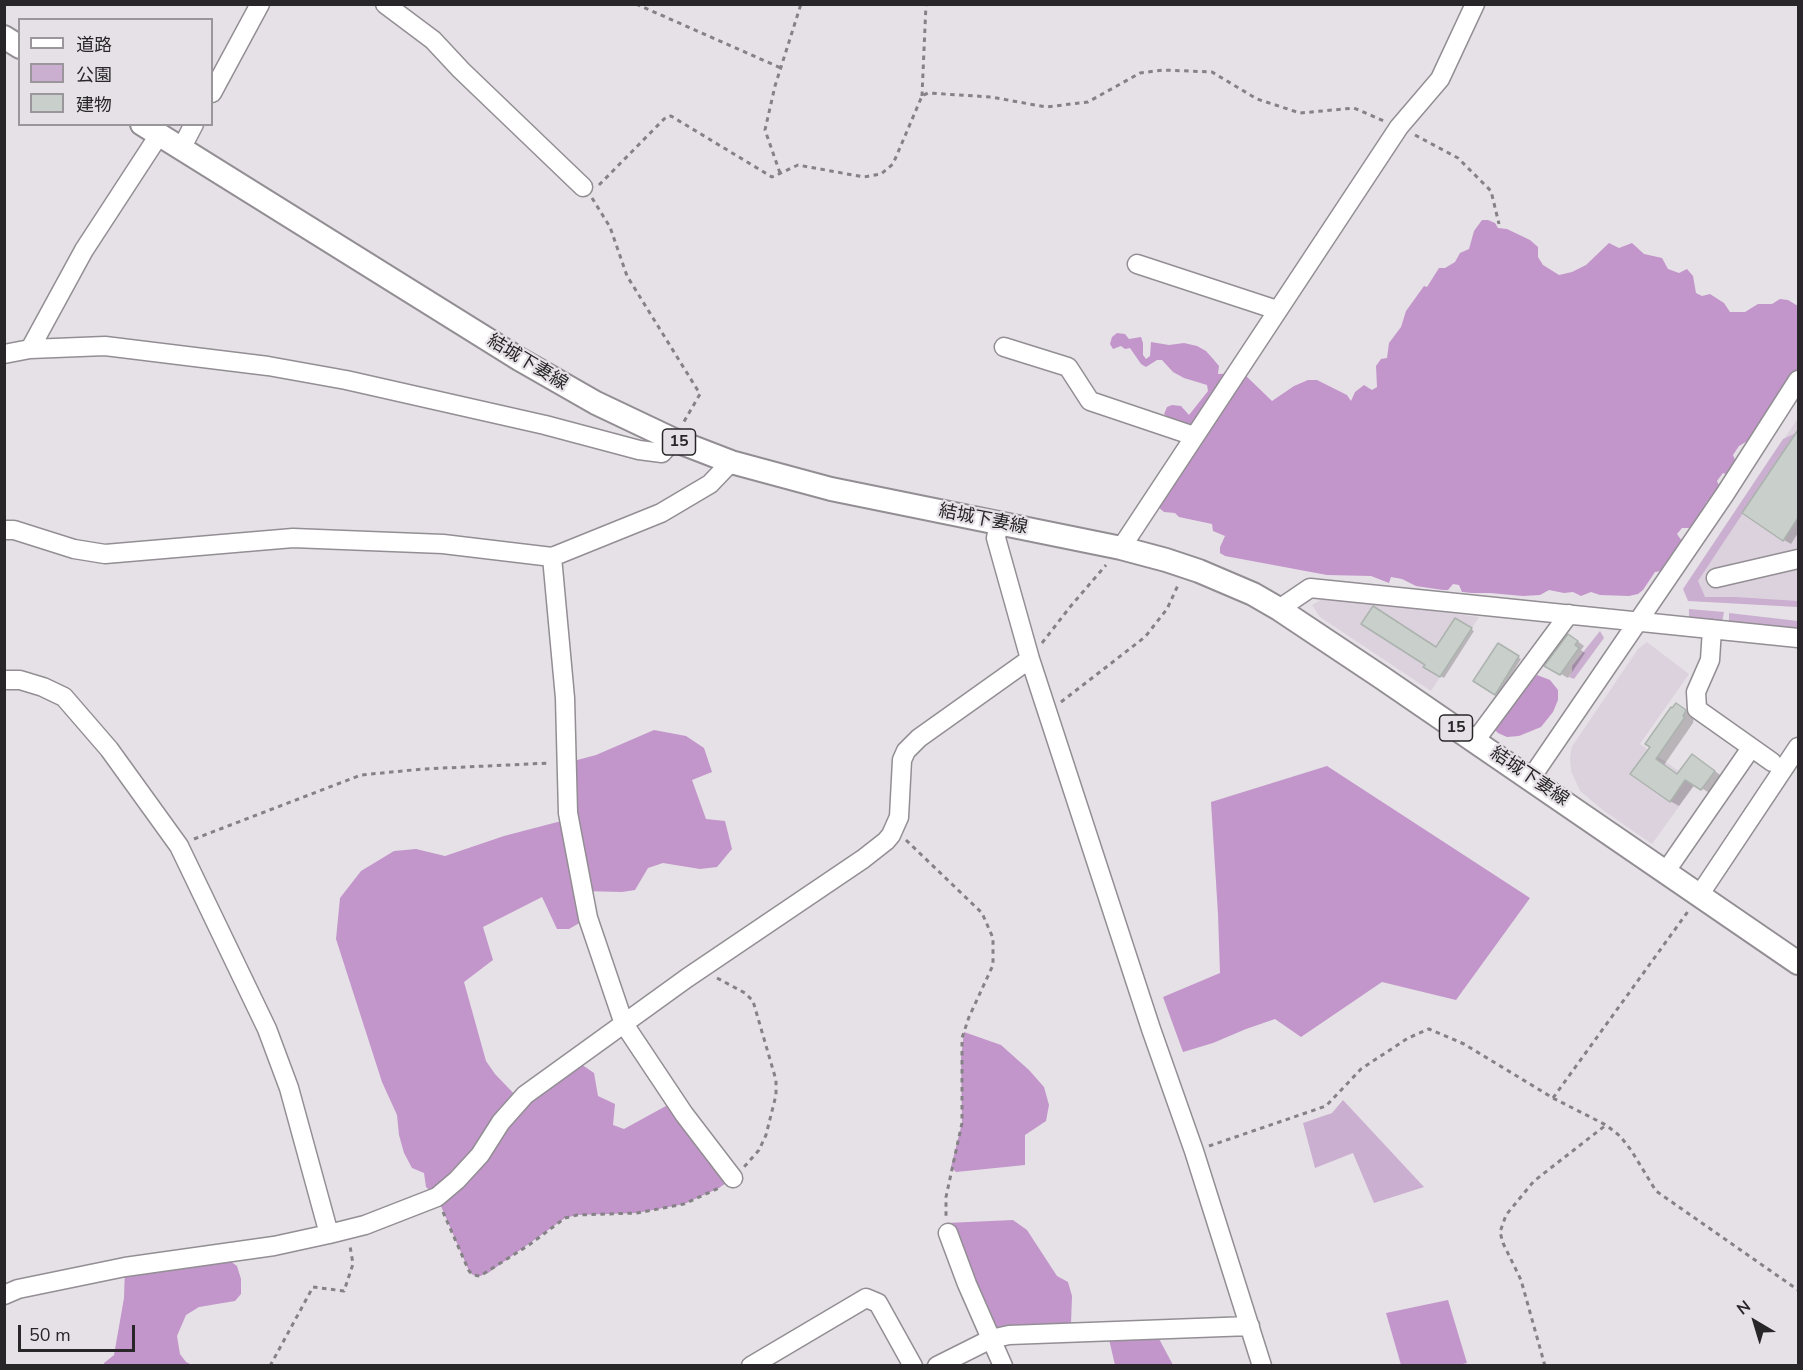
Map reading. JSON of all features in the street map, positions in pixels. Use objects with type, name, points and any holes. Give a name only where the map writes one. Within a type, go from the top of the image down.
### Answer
[{"type":"main road","points":[[4,37],[18,46]]},
{"type":"main road","name":"結城下妻線","points":[[150,130],[519,359],[596,403],[674,440],[731,462],[831,489],[1121,548],[1187,567],[1228,583],[1280,609],[1531,778],[1798,963]]},
{"type":"street","points":[[213,91],[260,4]]},
{"type":"street","points":[[385,4],[433,39],[461,70],[586,191]]},
{"type":"street","points":[[1121,548],[1277,310],[1332,232],[1399,127],[1440,79],[1475,4]]},
{"type":"street","points":[[181,149],[193,126]]},
{"type":"street","points":[[30,349],[150,130]]},
{"type":"street","points":[[1137,264],[1277,310]]},
{"type":"street","points":[[4,354],[30,349],[105,346],[268,366],[346,380],[545,425],[639,450],[662,453],[674,440]]},
{"type":"street","points":[[1004,346],[1068,367],[1090,401],[1194,436]]},
{"type":"street","points":[[1531,778],[1725,494],[1792,406],[1798,380]]},
{"type":"street","points":[[4,530],[14,530],[74,549],[105,554],[293,538],[443,544],[552,557],[661,513],[710,484],[731,462]]},
{"type":"street","points":[[999,523],[996,538],[1030,659],[1151,1029],[1194,1151],[1262,1365]]},
{"type":"street","points":[[552,557],[565,698],[568,813],[588,918],[624,1024],[684,1114],[733,1178]]},
{"type":"street","points":[[1716,578],[1798,559]]},
{"type":"street","points":[[1280,609],[1310,588],[1798,638]]},
{"type":"street","points":[[1475,741],[1569,614]]},
{"type":"street","points":[[1712,629],[1710,660],[1696,692],[1697,709],[1772,762]]},
{"type":"street","points":[[4,1294],[18,1289],[125,1267],[274,1246],[338,1232],[365,1225],[437,1197],[457,1180],[480,1155],[501,1122],[525,1095],[699,970],[886,841],[896,827],[899,817],[902,760],[906,751],[919,738],[1030,659]]},
{"type":"street","points":[[4,680],[20,680],[64,697],[109,749],[179,846],[267,1029],[290,1089],[338,1232]]},
{"type":"street","points":[[1700,894],[1798,747]]},
{"type":"street","points":[[1666,871],[1751,748]]},
{"type":"street","points":[[948,1233],[963,1275],[1003,1365]]},
{"type":"street","points":[[751,1365],[866,1298],[878,1303],[913,1365]]},
{"type":"street","points":[[938,1365],[991,1339],[1009,1335],[1250,1326]]},
{"type":"path","points":[[636,4],[781,68]]},
{"type":"path","points":[[780,173],[765,130],[801,4]]},
{"type":"path","points":[[674,440],[700,394],[627,276],[610,226],[586,191],[666,117],[671,116],[771,177],[798,165],[864,177],[881,174],[893,164],[922,96],[926,4]]},
{"type":"path","points":[[922,96],[933,92],[991,97],[1046,107],[1088,102],[1140,73],[1163,70],[1212,72],[1257,99],[1300,113],[1354,108],[1399,127],[1458,158],[1491,191],[1499,224]]},
{"type":"path","points":[[1030,659],[1070,607],[1121,548]]},
{"type":"path","points":[[1047,712],[1145,637],[1167,609],[1187,567]]},
{"type":"path","points":[[179,846],[361,775],[423,769],[566,763]]},
{"type":"path","points":[[896,827],[923,858],[982,913],[993,938],[993,965],[962,1038],[962,1123],[945,1197],[948,1233]]},
{"type":"path","points":[[1553,1098],[1700,894]]},
{"type":"path","points":[[437,1197],[469,1271],[473,1275],[480,1276],[530,1245],[565,1218],[577,1215],[637,1213],[684,1204],[719,1188],[733,1178],[759,1150],[766,1135],[776,1095],[776,1080],[753,1001],[746,993],[730,983],[699,970]]},
{"type":"path","points":[[1194,1151],[1326,1106],[1361,1070],[1408,1038],[1429,1029],[1464,1044],[1553,1098],[1606,1125],[1620,1136],[1631,1150],[1656,1191],[1798,1290]]},
{"type":"path","points":[[1545,1365],[1521,1280],[1500,1232],[1506,1215],[1534,1181],[1606,1125]]},
{"type":"path","points":[[270,1365],[313,1287],[344,1291],[353,1264],[338,1232]]},
{"type":"shaded area","points":[[1482,220],[1488,220],[1495,223],[1498,228],[1507,229],[1530,240],[1538,247],[1538,257],[1543,265],[1559,275],[1586,265],[1609,243],[1619,248],[1632,243],[1644,254],[1662,258],[1668,269],[1679,273],[1687,269],[1693,276],[1696,293],[1702,296],[1710,294],[1724,303],[1730,312],[1745,312],[1758,304],[1772,304],[1780,299],[1788,300],[1798,306],[1798,367],[1794,378],[1759,434],[1739,446],[1733,455],[1736,462],[1728,475],[1723,473],[1717,481],[1721,489],[1706,503],[1705,509],[1691,528],[1682,528],[1677,534],[1684,544],[1661,571],[1655,572],[1643,590],[1629,596],[1600,595],[1591,592],[1581,596],[1573,592],[1549,590],[1540,595],[1523,596],[1462,592],[1459,585],[1453,584],[1448,590],[1443,590],[1416,586],[1402,579],[1391,577],[1389,583],[1371,576],[1327,575],[1225,556],[1220,553],[1220,547],[1225,536],[1213,531],[1212,524],[1179,517],[1175,513],[1164,512],[1158,507],[1185,443],[1170,419],[1164,414],[1167,407],[1172,405],[1181,406],[1189,415],[1208,391],[1207,385],[1173,372],[1162,360],[1157,360],[1146,367],[1141,364],[1130,348],[1125,349],[1121,346],[1113,349],[1110,344],[1112,337],[1117,333],[1125,334],[1129,339],[1141,337],[1143,355],[1146,359],[1150,356],[1151,342],[1169,345],[1184,343],[1197,346],[1206,351],[1219,366],[1218,374],[1243,373],[1272,401],[1294,386],[1308,380],[1317,380],[1347,395],[1351,401],[1355,392],[1364,385],[1372,390],[1377,387],[1376,366],[1381,359],[1387,358],[1389,343],[1401,327],[1406,311],[1424,286],[1427,287],[1439,268],[1445,268],[1455,262],[1460,253],[1469,249],[1474,231]]},
{"type":"shaded area","points":[[1798,418],[1798,607],[1702,601],[1691,578]]},
{"type":"shaded area","points":[[1329,595],[1479,617],[1431,691],[1320,617],[1312,605]]},
{"type":"shaded area","points":[[1647,642],[1689,674],[1640,744],[1696,783],[1652,844],[1604,811],[1580,791],[1571,771],[1570,757],[1572,746],[1638,649]]},
{"type":"shaded area","points":[[1537,675],[1550,680],[1558,690],[1558,700],[1553,712],[1541,727],[1519,736],[1507,737],[1498,733],[1492,727]]},
{"type":"shaded area","points":[[654,730],[686,736],[704,748],[712,772],[692,780],[706,819],[725,821],[732,849],[717,867],[700,869],[663,863],[648,868],[635,890],[583,891],[588,918],[569,929],[557,929],[542,897],[483,927],[493,960],[464,982],[486,1061],[520,1100],[575,1060],[594,1073],[598,1096],[615,1104],[613,1125],[624,1129],[675,1101],[733,1178],[719,1188],[684,1204],[637,1213],[577,1215],[565,1218],[488,1273],[480,1276],[473,1275],[469,1271],[437,1197],[426,1187],[424,1173],[412,1168],[404,1153],[397,1115],[382,1082],[336,939],[340,898],[361,871],[394,851],[416,849],[445,856],[504,836],[569,819],[566,763],[596,755]]},
{"type":"shaded area","points":[[1327,766],[1530,898],[1456,1000],[1382,982],[1301,1037],[1275,1019],[1183,1052],[1163,997],[1220,973],[1211,802]]},
{"type":"shaded area","points":[[964,1032],[1001,1045],[1044,1087],[1049,1105],[1046,1121],[1025,1135],[1025,1165],[956,1172],[951,1167],[962,1123],[961,1058]]},
{"type":"shaded area","points":[[1013,1220],[1027,1230],[1057,1276],[1068,1282],[1072,1296],[1071,1324],[993,1334],[948,1233],[946,1223]]},
{"type":"shaded area","points":[[230,1261],[237,1266],[241,1279],[241,1294],[235,1301],[199,1307],[186,1315],[177,1336],[180,1354],[186,1362],[192,1365],[104,1366],[104,1363],[114,1355],[124,1298],[125,1267]]},
{"type":"shaded area","points":[[1448,1300],[1467,1363],[1454,1366],[1401,1365],[1386,1313]]},
{"type":"shaded area","points":[[1108,1335],[1157,1335],[1173,1365],[1115,1365]]},
{"type":"green space","points":[[1796,433],[1698,581],[1705,597],[1798,601],[1798,607],[1688,601],[1683,589],[1783,439]]},
{"type":"green space","points":[[1689,609],[1724,612],[1722,622],[1689,618]]},
{"type":"green space","points":[[1729,613],[1798,621],[1798,630],[1729,623]]},
{"type":"green space","points":[[1600,631],[1604,638],[1574,679],[1569,677],[1572,666]]},
{"type":"green space","points":[[1343,1100],[1424,1187],[1374,1203],[1353,1153],[1315,1168],[1303,1123],[1332,1113]]},
{"type":"building","points":[[1798,430],[1798,518],[1783,541],[1742,513]]},
{"type":"building","points":[[1373,606],[1436,647],[1455,618],[1472,628],[1440,677],[1361,624]]},
{"type":"building","points":[[1568,634],[1578,641],[1575,645],[1579,648],[1560,675],[1544,666]]},
{"type":"building","points":[[1498,643],[1519,656],[1495,695],[1473,681]]},
{"type":"building","points":[[1676,703],[1686,710],[1683,716],[1685,717],[1656,759],[1677,774],[1692,754],[1715,771],[1701,790],[1685,780],[1670,802],[1630,774],[1650,747],[1645,744]]}]
